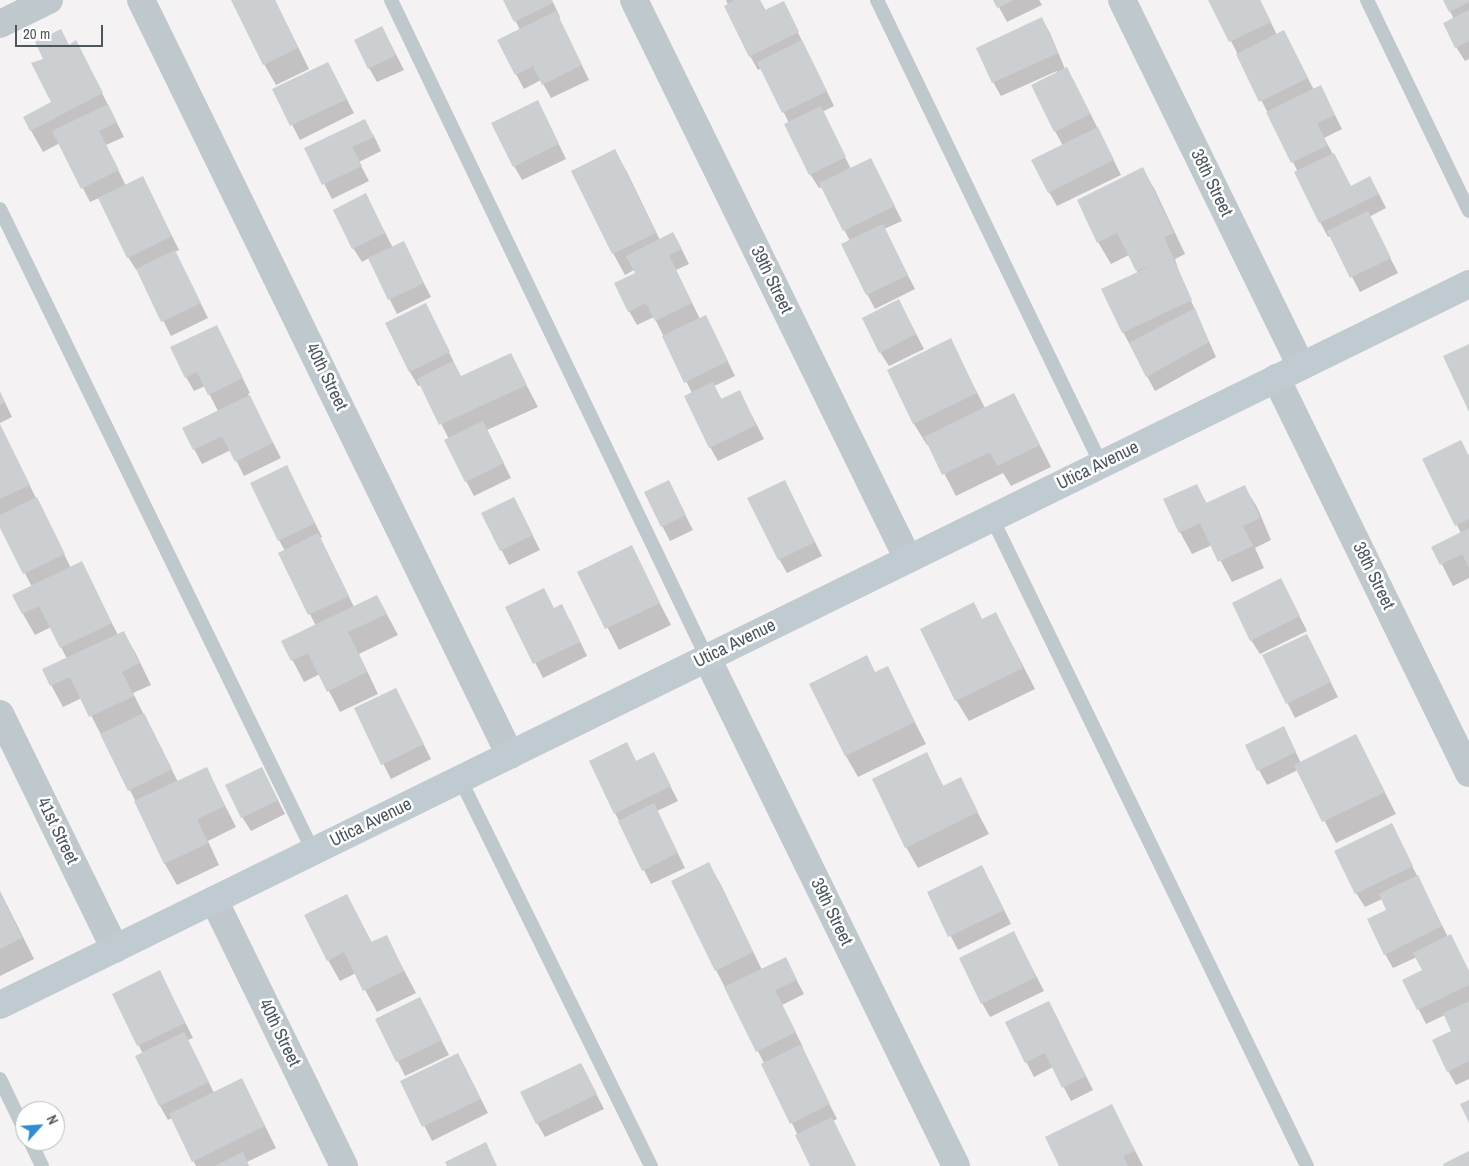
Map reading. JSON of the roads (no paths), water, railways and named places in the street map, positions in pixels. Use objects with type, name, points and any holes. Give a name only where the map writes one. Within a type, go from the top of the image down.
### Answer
[{"type":"street","points":[[0,24],[49,0]]},
{"type":"street","name":"40th Street","points":[[141,0],[510,755]]},
{"type":"street","name":"39th Street","points":[[634,0],[908,559]]},
{"type":"street","name":"38th Street","points":[[1122,0],[1301,366]]},
{"type":"street","name":"Utica Avenue","points":[[0,1005],[1469,284]]},
{"type":"street","name":"38th Street","points":[[1276,378],[1469,773]]},
{"type":"street","name":"39th Street","points":[[707,658],[956,1166]]},
{"type":"street","name":"41st Street","points":[[0,714],[115,949]]},
{"type":"street","name":"40th Street","points":[[214,900],[344,1166]]},
{"type":"lane","points":[[391,0],[707,658]]},
{"type":"lane","points":[[877,0],[1101,464]]},
{"type":"lane","points":[[1367,0],[1469,211]]},
{"type":"lane","points":[[0,209],[313,851]]},
{"type":"lane","points":[[992,518],[1307,1166]]},
{"type":"lane","points":[[460,779],[651,1166]]},
{"type":"lane","points":[[0,1079],[15,1110]]},
{"type":"lane","points":[[35,1151],[42,1166]]}]
